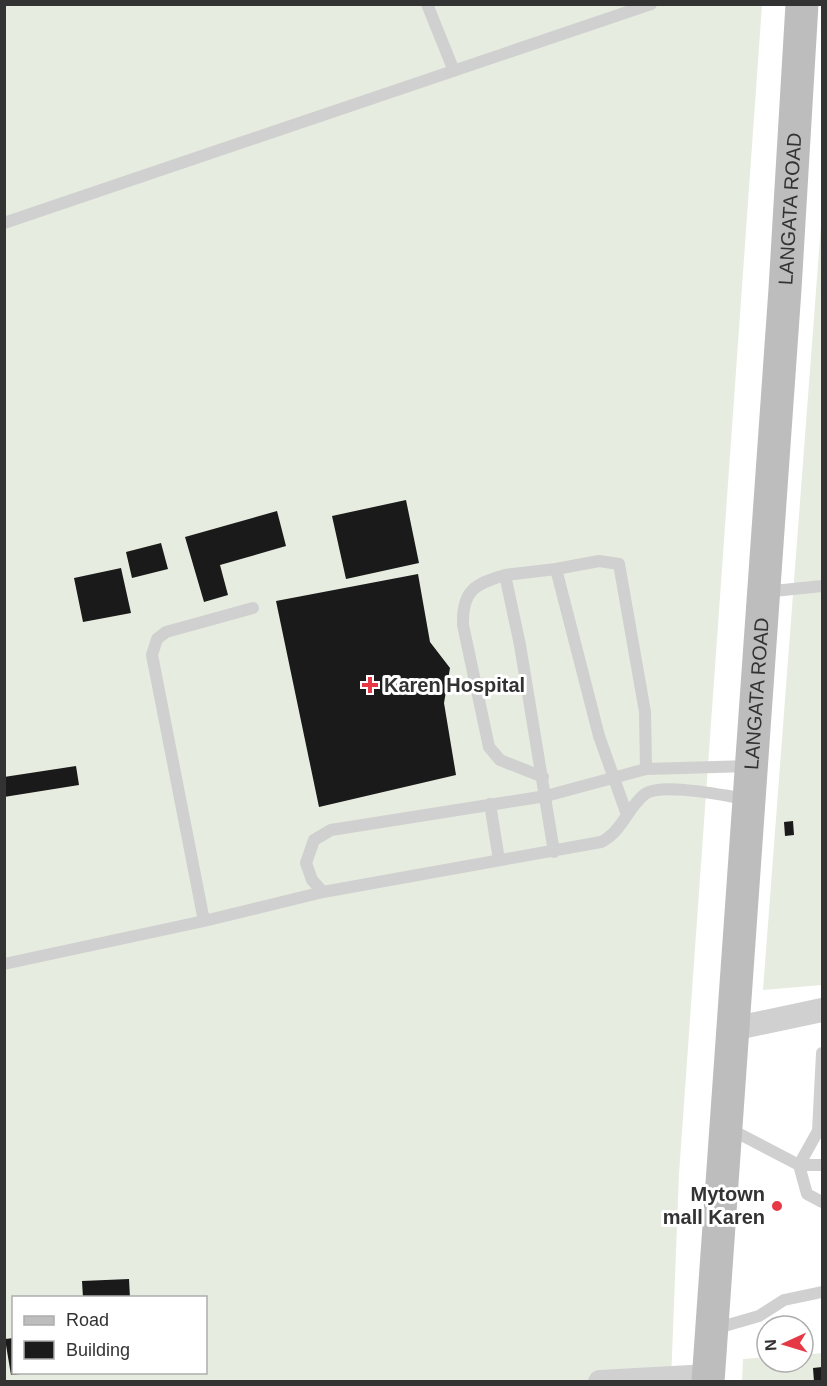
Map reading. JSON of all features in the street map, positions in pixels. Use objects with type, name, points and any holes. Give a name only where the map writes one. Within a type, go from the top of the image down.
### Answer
[{"type":"main road","name":"LANGATA ROAD","points":[[708,1379],[747,799],[752,766],[762,593],[785,289],[802,4]]},
{"type":"street","points":[[732,1029],[822,1010]]},
{"type":"street","points":[[600,1382],[708,1379]]},
{"type":"lane","points":[[427,4],[454,71]]},
{"type":"lane","points":[[4,223],[651,4]]},
{"type":"lane","points":[[543,777],[500,760],[489,747],[463,625],[463,610],[471,590],[484,582],[505,575],[599,561],[619,564],[645,712],[646,769]]},
{"type":"lane","points":[[556,569],[599,736],[627,815]]},
{"type":"lane","points":[[505,575],[543,777],[554,852]]},
{"type":"lane","points":[[762,593],[822,586]]},
{"type":"lane","points":[[204,921],[152,655],[153,646],[166,632],[253,608]]},
{"type":"lane","points":[[323,892],[312,880],[306,863],[314,840],[322,832],[355,824],[546,796],[646,769],[752,766]]},
{"type":"lane","points":[[4,964],[204,921],[323,892],[601,842],[613,836],[646,793],[662,789],[747,799]]},
{"type":"lane","points":[[490,804],[499,860]]},
{"type":"lane","points":[[822,1053],[818,1131],[799,1164],[807,1194],[822,1202]]},
{"type":"lane","points":[[726,1127],[799,1164],[822,1165]]},
{"type":"lane","points":[[710,1330],[759,1316],[784,1300],[822,1292]]},
{"type":"shaded area","points":[[5,5],[762,5],[679,1174],[671,1381],[5,1382]]},
{"type":"shaded area","points":[[822,212],[822,985],[763,990]]},
{"type":"shaded area","points":[[822,1353],[822,1381],[742,1382],[743,1359],[755,1358],[755,1374],[815,1374],[815,1354]]},
{"type":"building","points":[[406,500],[419,563],[346,579],[332,516]]},
{"type":"building","points":[[277,511],[286,546],[220,565],[228,595],[204,602],[185,537]]},
{"type":"building","points":[[161,543],[168,569],[132,578],[126,552]]},
{"type":"building","points":[[121,568],[131,613],[83,622],[74,578]]},
{"type":"building","name":"Karen Hospital","points":[[418,574],[430,642],[450,668],[444,703],[456,775],[319,807],[276,601]]},
{"type":"building","points":[[76,766],[79,785],[4,797],[4,777]]},
{"type":"building","points":[[793,821],[794,835],[785,836],[784,822]]},
{"type":"building","points":[[129,1279],[130,1296],[83,1296],[82,1281]]},
{"type":"building","points":[[12,1338],[12,1374],[21,1374],[11,1375],[5,1339]]},
{"type":"building","points":[[822,1367],[822,1382],[814,1382],[815,1368]]},
{"type":"place","name":"Karen Hospital","points":[[370,685]]},
{"type":"place","name":"Mytown mall Karen","points":[[777,1206]]}]
